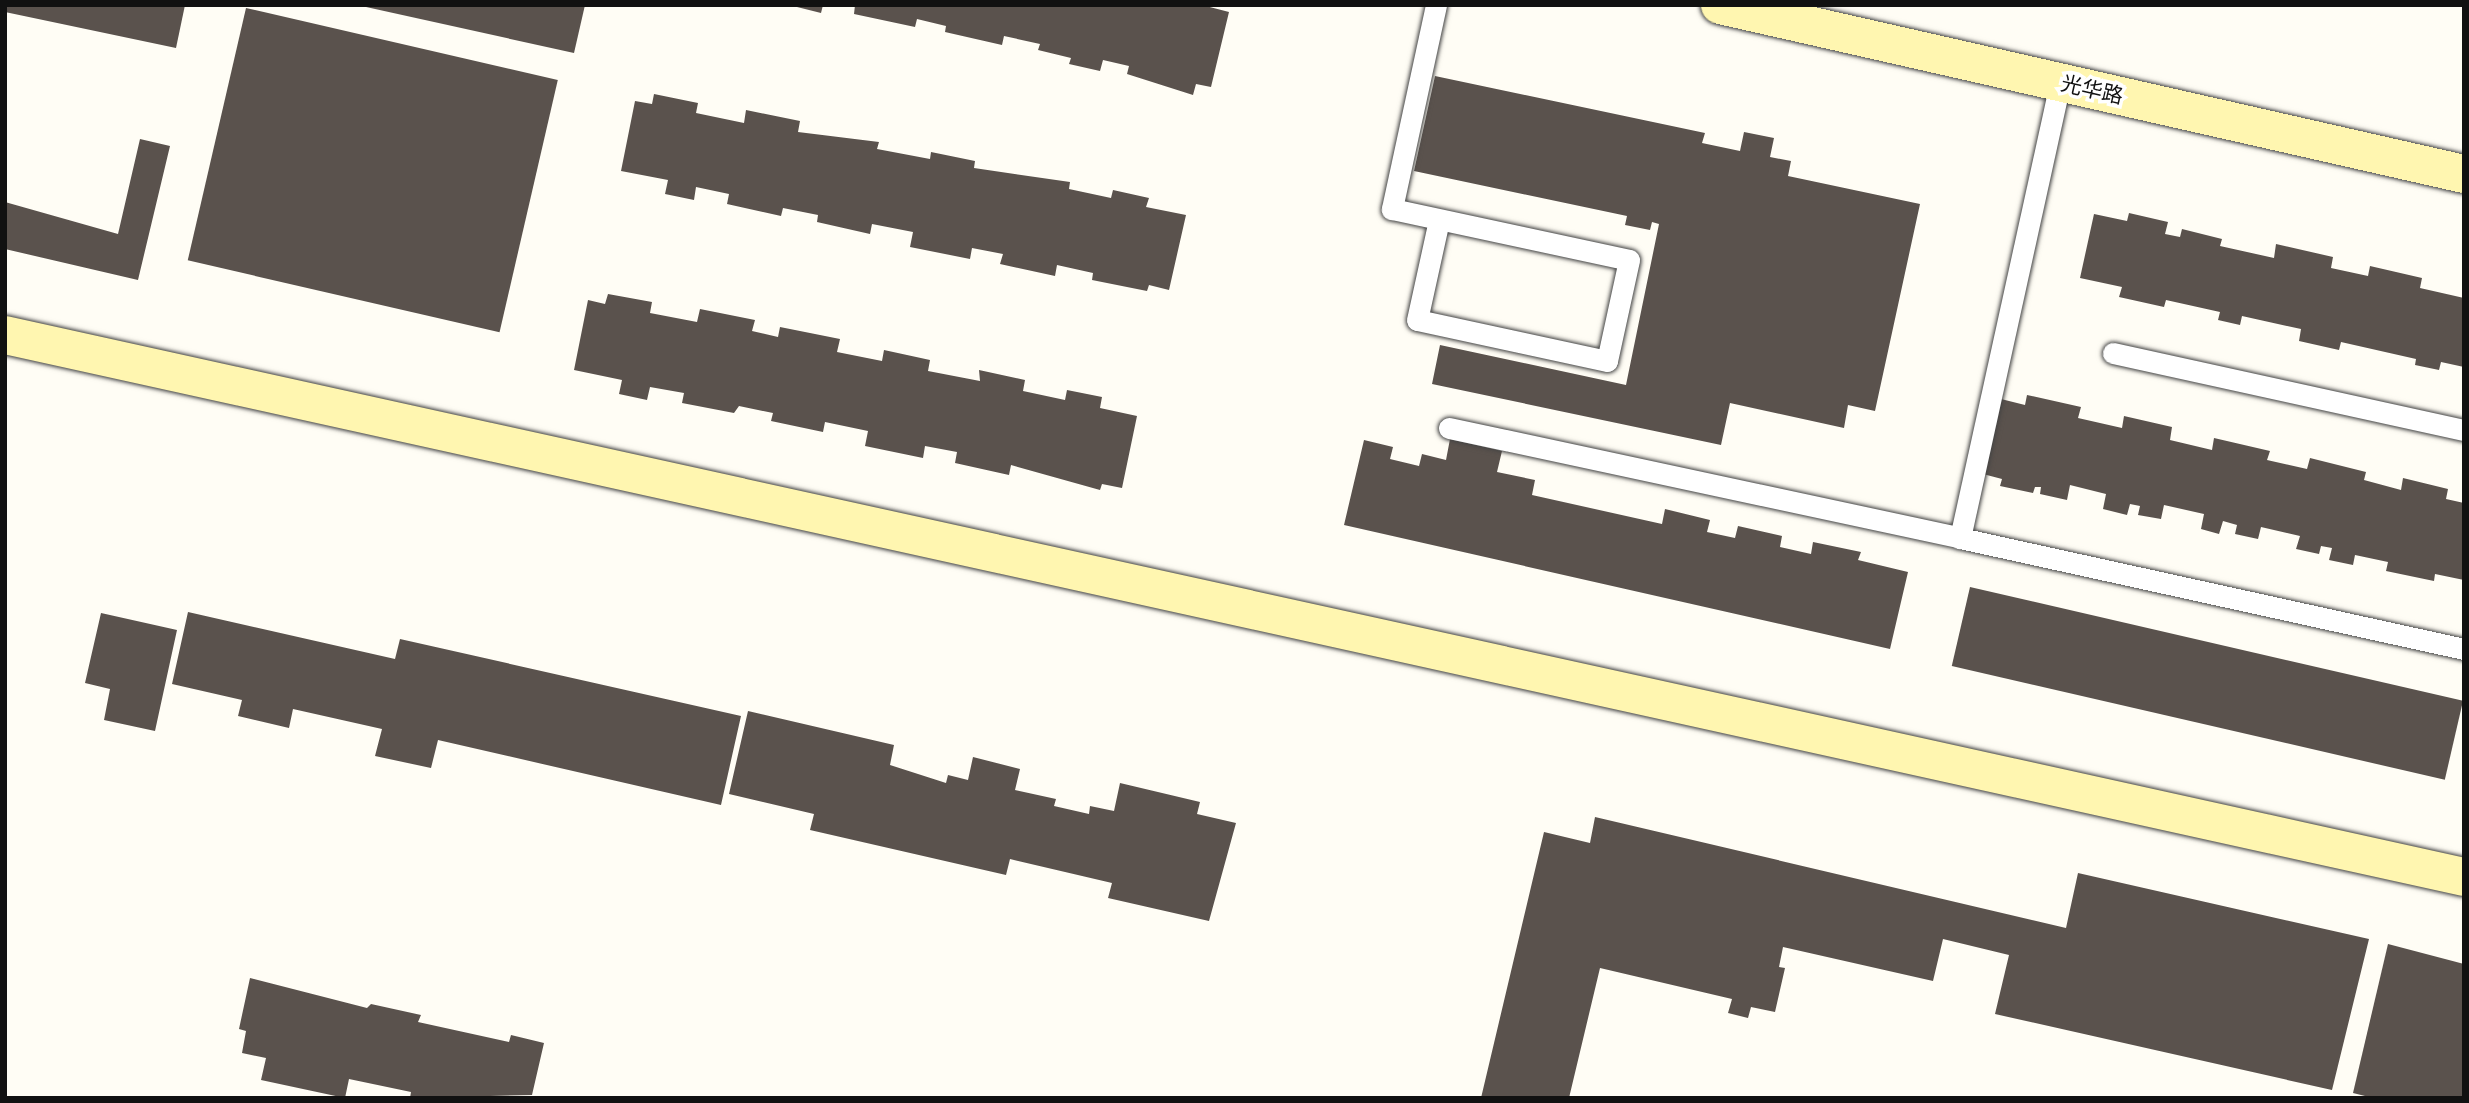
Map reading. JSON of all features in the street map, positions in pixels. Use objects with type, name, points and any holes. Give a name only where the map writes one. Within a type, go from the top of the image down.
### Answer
[{"type":"street","name":"光华路","points":[[1720,5],[2464,174]]},
{"type":"street","points":[[5,335],[2464,877]]},
{"type":"lane","points":[[1436,5],[1392,209],[1629,260],[1607,361],[1417,320],[1439,220]]},
{"type":"lane","points":[[1962,538],[2060,83]]},
{"type":"lane","points":[[2113,353],[2464,430]]},
{"type":"lane","points":[[1448,428],[2464,649]]},
{"type":"building","points":[[5,5],[185,5],[176,48],[5,12]]},
{"type":"building","points":[[357,5],[585,5],[574,53]]},
{"type":"building","points":[[789,5],[823,5],[821,13]]},
{"type":"building","points":[[855,5],[1202,5],[1229,12],[1211,87],[1196,84],[1193,95],[1127,74],[1129,66],[1103,60],[1100,71],[1069,64],[1071,58],[1038,50],[1040,44],[1004,36],[1002,45],[945,32],[946,26],[917,19],[915,27],[854,14]]},
{"type":"building","points":[[246,8],[558,80],[500,332],[188,260]]},
{"type":"building","points":[[1435,76],[1705,133],[1702,143],[1740,151],[1744,132],[1774,138],[1770,157],[1791,161],[1788,176],[1920,204],[1875,411],[1848,405],[1844,428],[1730,403],[1721,445],[1432,384],[1440,345],[1626,385],[1659,224],[1652,222],[1650,230],[1625,225],[1627,216],[1414,171]]},
{"type":"building","points":[[654,94],[698,103],[696,113],[744,123],[746,110],[800,121],[798,132],[879,142],[877,149],[930,159],[931,152],[975,161],[974,168],[1070,182],[1069,189],[1111,198],[1113,190],[1149,198],[1146,207],[1186,215],[1169,290],[1149,285],[1147,291],[1092,280],[1093,273],[1057,265],[1055,276],[1000,264],[1003,254],[972,248],[970,259],[910,247],[913,232],[872,224],[870,234],[817,222],[818,215],[783,208],[781,216],[727,204],[729,194],[696,187],[694,200],[665,194],[668,180],[621,171],[635,101],[652,104]]},
{"type":"building","points":[[140,139],[170,146],[138,280],[5,249],[5,202],[118,234]]},
{"type":"building","points":[[2129,213],[2168,222],[2165,234],[2180,237],[2182,229],[2222,239],[2220,246],[2274,258],[2276,244],[2333,257],[2331,268],[2368,276],[2370,266],[2422,278],[2420,288],[2464,298],[2464,367],[2441,362],[2439,370],[2415,365],[2416,359],[2341,342],[2339,350],[2299,341],[2301,329],[2242,316],[2240,325],[2218,320],[2220,312],[2166,300],[2164,307],[2119,297],[2122,287],[2080,278],[2094,214],[2127,221]]},
{"type":"building","points":[[608,294],[652,302],[650,313],[697,322],[700,309],[755,320],[752,331],[778,337],[780,327],[840,339],[837,352],[882,361],[884,350],[930,360],[928,371],[980,381],[979,370],[1025,380],[1023,391],[1065,400],[1067,390],[1102,397],[1100,408],[1137,416],[1122,488],[1102,484],[1100,490],[1011,465],[1009,475],[955,463],[957,452],[925,446],[923,458],[865,446],[868,431],[825,422],[823,432],[771,421],[773,413],[739,406],[734,413],[682,403],[684,393],[650,387],[647,400],[619,394],[622,380],[574,370],[588,300],[605,304]]},
{"type":"building","points":[[2027,395],[2081,407],[2078,418],[2122,428],[2124,416],[2172,427],[2170,440],[2212,450],[2214,438],[2270,451],[2267,460],[2307,469],[2310,458],[2366,472],[2364,480],[2401,490],[2403,478],[2448,489],[2446,499],[2464,503],[2464,580],[2435,574],[2434,581],[2386,571],[2388,562],[2355,555],[2353,565],[2329,560],[2332,548],[2321,546],[2319,554],[2296,549],[2300,536],[2261,527],[2258,539],[2235,534],[2237,525],[2223,521],[2219,534],[2201,529],[2204,514],[2164,505],[2161,519],[2138,515],[2140,506],[2130,504],[2127,515],[2103,509],[2106,494],[2070,485],[2067,500],[2040,494],[2041,487],[2035,487],[2033,493],[2000,486],[2002,479],[1983,474],[2001,399],[2025,405]]},
{"type":"building","points":[[1450,439],[1502,451],[1497,472],[1535,480],[1532,495],[1662,524],[1665,509],[1710,520],[1707,532],[1735,538],[1738,526],[1782,536],[1780,547],[1811,554],[1813,542],[1861,552],[1858,560],[1908,572],[1890,649],[1344,525],[1364,440],[1393,447],[1390,459],[1419,466],[1422,454],[1446,460]]},
{"type":"building","points":[[1970,587],[2463,701],[2445,780],[1952,666]]},
{"type":"building","points":[[188,612],[395,659],[400,639],[741,716],[721,805],[438,740],[431,768],[375,756],[382,729],[293,709],[289,728],[238,716],[242,700],[172,684]]},
{"type":"building","points":[[101,613],[177,630],[155,731],[104,720],[110,689],[85,683]]},
{"type":"building","points":[[748,711],[894,745],[890,765],[946,783],[948,775],[968,780],[973,757],[1020,769],[1015,790],[1056,799],[1054,806],[1089,814],[1090,806],[1114,811],[1120,783],[1200,802],[1197,814],[1236,823],[1209,921],[1108,898],[1112,883],[1010,859],[1006,875],[810,830],[814,814],[729,794]]},
{"type":"building","points":[[1595,817],[2066,928],[2078,873],[2369,939],[2332,1090],[1995,1014],[2009,955],[1943,939],[1933,981],[1783,947],[1779,967],[1785,968],[1775,1012],[1751,1007],[1748,1018],[1728,1013],[1732,999],[1600,968],[1569,1098],[1481,1098],[1544,832],[1590,843]]},
{"type":"building","points":[[2388,944],[2464,964],[2464,1098],[2373,1098],[2353,1093]]},
{"type":"building","points":[[250,978],[367,1008],[371,1004],[421,1015],[418,1022],[509,1042],[511,1035],[544,1043],[532,1095],[410,1098],[411,1092],[349,1079],[345,1098],[261,1080],[266,1058],[242,1053],[246,1031],[239,1029]]}]
